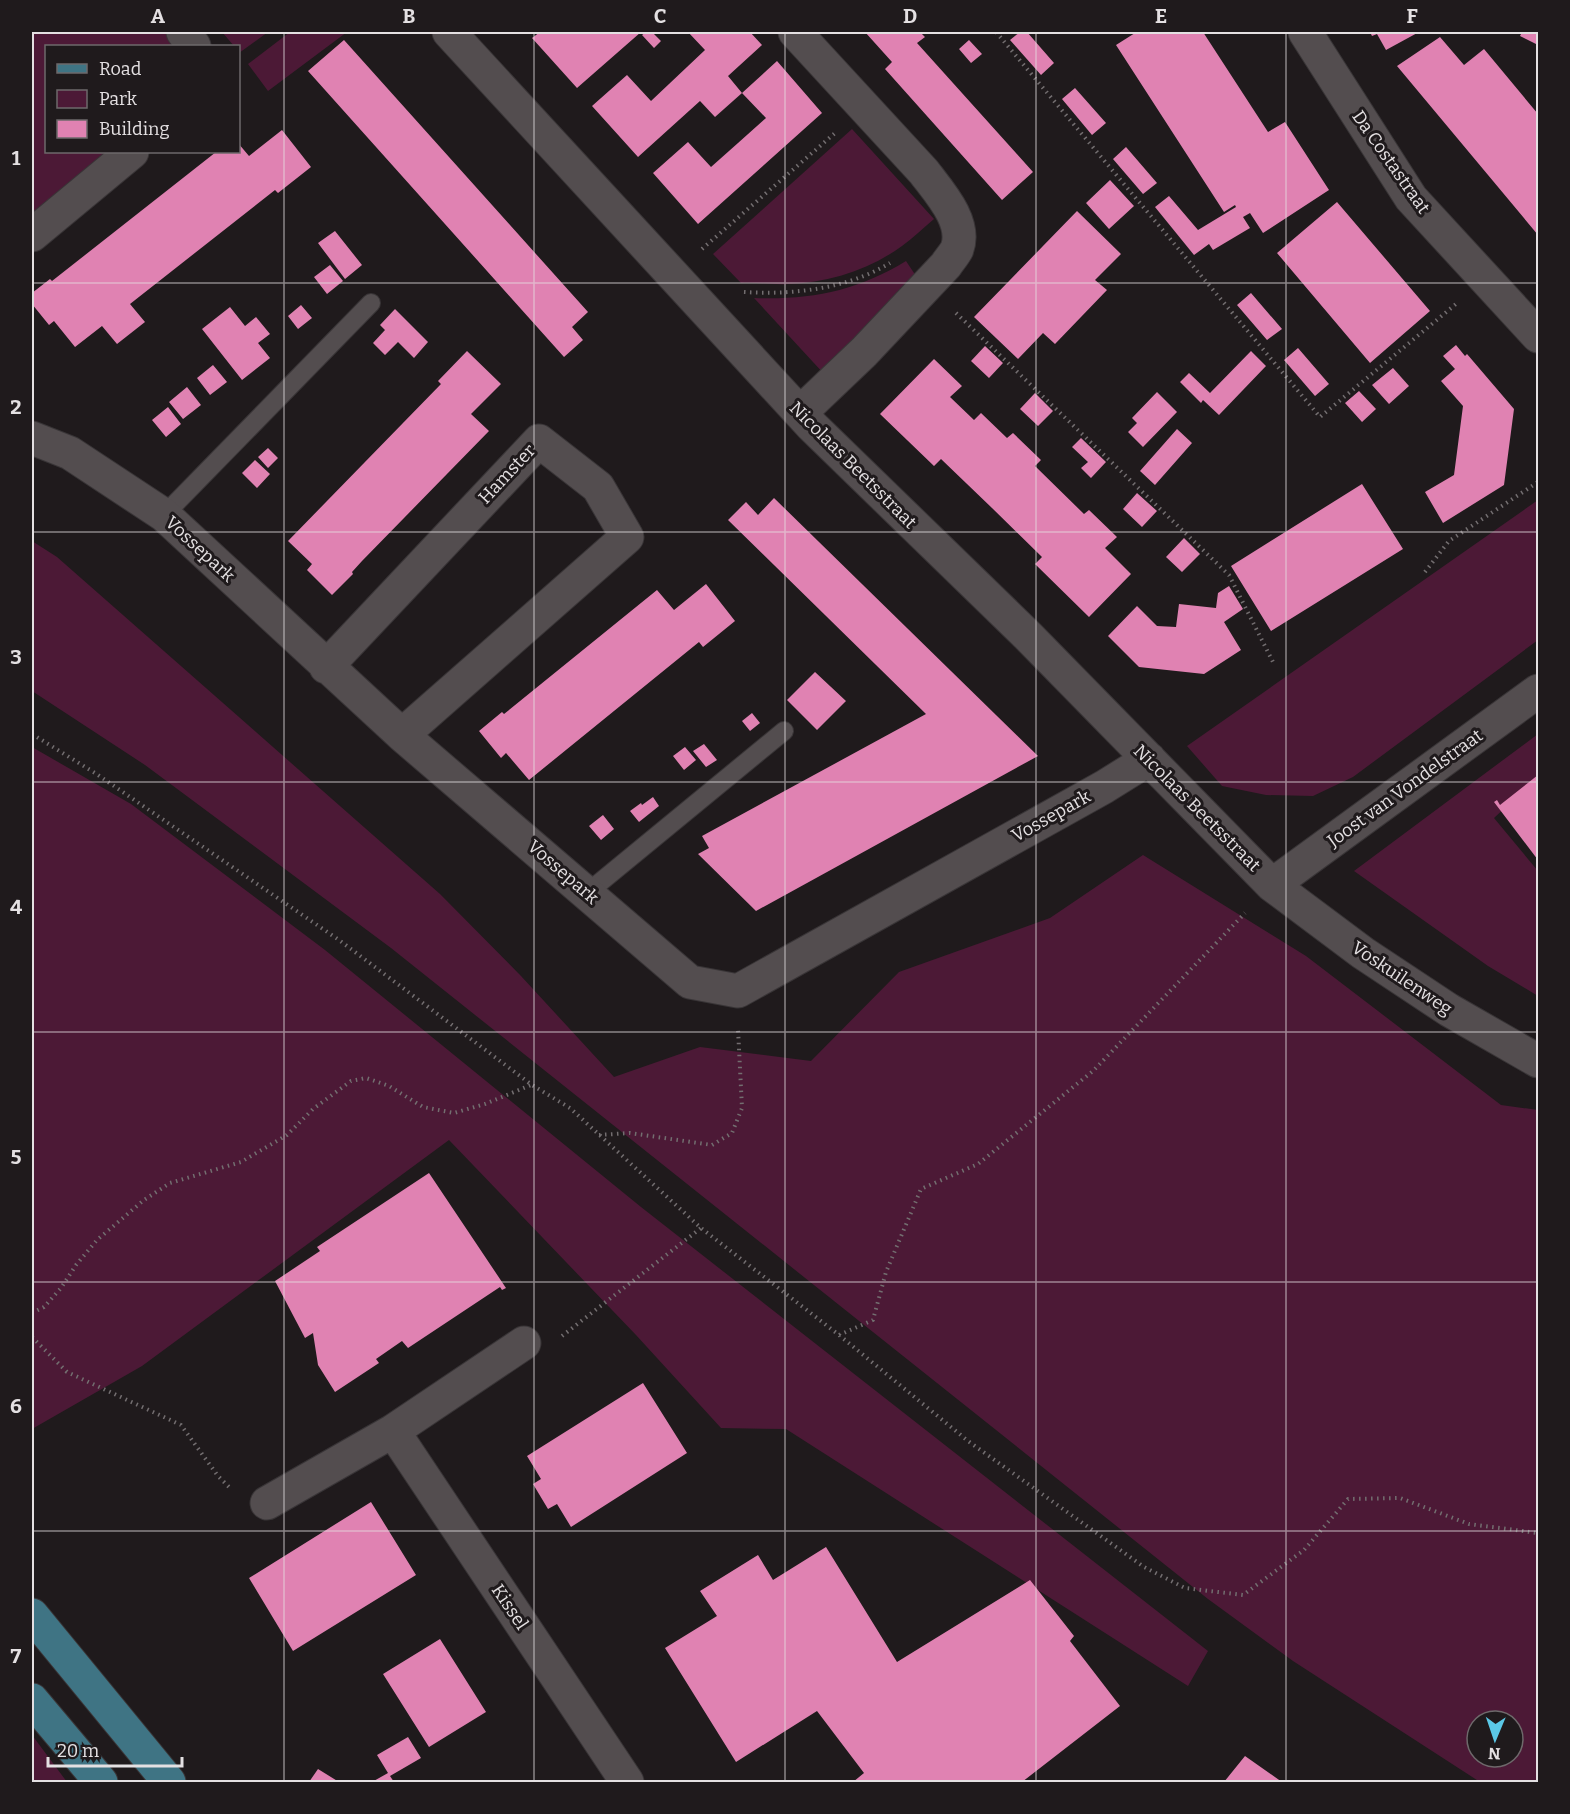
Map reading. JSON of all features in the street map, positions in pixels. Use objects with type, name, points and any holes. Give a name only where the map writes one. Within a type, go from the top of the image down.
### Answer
[{"type":"main road","points":[[32,1615],[169,1782]]},
{"type":"main road","points":[[32,1700],[101,1782]]},
{"type":"street","points":[[183,32],[193,45]]},
{"type":"street","name":"Nicolaas Beetsstraat","points":[[449,32],[800,413],[1028,636],[1272,885]]},
{"type":"street","points":[[795,32],[924,172],[957,221],[959,237],[956,250],[946,265],[864,352],[800,413]]},
{"type":"street","name":"Da Costastraat","points":[[1305,32],[1411,198],[1539,336]]},
{"type":"street","points":[[32,235],[131,153]]},
{"type":"street","name":"Vossepark","points":[[32,438],[70,453],[164,515],[402,735],[690,982],[738,992],[1104,787],[1149,759]]},
{"type":"street","name":"Hamster","points":[[326,666],[538,441],[598,487],[627,537],[402,735]]},
{"type":"street","name":"Joost van Vondelstraat","points":[[1272,885],[1539,692]]},
{"type":"street","name":"Voskuilenweg","points":[[1272,885],[1363,953],[1449,1010],[1539,1061]]},
{"type":"street","points":[[267,1503],[393,1431],[524,1343]]},
{"type":"street","name":"Kissel","points":[[393,1431],[627,1782]]},
{"type":"lane","points":[[164,515],[371,303]]},
{"type":"lane","points":[[587,892],[784,731]]},
{"type":"path","points":[[996,32],[1320,417],[1486,279]]},
{"type":"path","points":[[676,278],[865,107]]},
{"type":"path","points":[[676,278],[745,292],[774,293],[819,289],[857,279],[896,259]]},
{"type":"path","points":[[927,285],[1229,575],[1274,664]]},
{"type":"path","points":[[1425,572],[1449,541],[1539,482]]},
{"type":"path","points":[[32,734],[95,773],[339,940],[532,1084],[570,1108],[701,1228],[839,1335],[968,1441],[1144,1567],[1185,1588],[1243,1595],[1304,1550],[1348,1499],[1400,1498],[1469,1524],[1539,1533]]},
{"type":"path","points":[[839,1335],[873,1320],[886,1272],[921,1189],[978,1164],[1093,1071],[1272,885]]},
{"type":"path","points":[[598,1135],[630,1133],[712,1145],[732,1133],[742,1108],[738,1055],[738,992]]},
{"type":"path","points":[[32,1313],[44,1307],[98,1240],[144,1200],[170,1183],[241,1162],[287,1136],[313,1109],[351,1081],[366,1078],[389,1086],[423,1107],[454,1113],[485,1104],[532,1084]]},
{"type":"path","points":[[524,1343],[551,1345],[701,1228]]},
{"type":"path","points":[[32,1337],[67,1372],[181,1425],[218,1476],[242,1499],[267,1503]]},
{"type":"green space","points":[[32,32],[172,32],[183,45],[45,45],[45,153],[112,153],[32,216]]},
{"type":"green space","points":[[222,32],[268,32],[240,52],[240,45],[233,45]]},
{"type":"green space","points":[[290,32],[347,32],[268,91],[248,64]]},
{"type":"green space","points":[[852,129],[934,219],[889,254],[848,274],[803,283],[741,283],[713,254]]},
{"type":"green space","points":[[906,261],[918,279],[825,375],[754,298],[795,297],[833,292],[870,280]]},
{"type":"green space","points":[[1538,500],[1538,640],[1353,777],[1313,796],[1266,795],[1222,786],[1187,746]]},
{"type":"green space","points":[[32,541],[57,557],[440,894],[521,976],[614,1077],[700,1047],[811,1061],[899,972],[1050,918],[1143,855],[1306,956],[1501,1105],[1538,1110],[1538,1782],[1480,1782],[1293,1661],[1208,1599],[391,948],[145,765],[32,691]]},
{"type":"green space","points":[[1538,734],[1538,777],[1494,818],[1538,871],[1538,996],[1488,966],[1354,871]]},
{"type":"green space","points":[[32,747],[131,804],[325,950],[641,1207],[1208,1651],[1188,1686],[786,1429],[721,1428],[636,1335],[449,1140],[142,1366],[32,1429]]},
{"type":"green space","points":[[32,1735],[67,1782],[32,1782]]},
{"type":"building","points":[[540,32],[588,32],[590,34],[592,32],[641,32],[577,88],[532,38]]},
{"type":"building","points":[[652,32],[661,41],[654,48],[642,35]]},
{"type":"building","points":[[688,32],[750,32],[762,45],[728,76],[742,93],[715,117],[700,101],[638,157],[592,106],[627,75],[651,101],[705,50]]},
{"type":"building","points":[[865,32],[920,32],[925,37],[917,43],[1033,172],[1002,200],[885,69],[892,62]]},
{"type":"building","points":[[1020,32],[1027,32],[1054,63],[1041,75],[1010,40]]},
{"type":"building","points":[[1133,32],[1203,32],[1268,132],[1285,122],[1329,190],[1263,233],[1250,213],[1243,217],[1250,228],[1213,250],[1209,244],[1194,255],[1155,207],[1169,196],[1198,230],[1236,207],[1235,205],[1224,212],[1116,45],[1135,33]]},
{"type":"building","points":[[1370,32],[1419,32],[1386,50],[1377,34],[1372,36]]},
{"type":"building","points":[[1522,32],[1538,32],[1538,45],[1520,36]]},
{"type":"building","points":[[1440,37],[1464,65],[1484,49],[1538,114],[1538,235],[1397,66]]},
{"type":"building","points":[[344,40],[588,312],[572,327],[583,340],[564,357],[308,71]]},
{"type":"building","points":[[969,40],[982,54],[971,63],[959,49]]},
{"type":"building","points":[[777,61],[822,113],[698,224],[653,173],[688,142],[711,167],[766,118],[742,93]]},
{"type":"building","points":[[1075,88],[1106,123],[1092,135],[1062,99]]},
{"type":"building","points":[[282,130],[311,167],[278,193],[275,190],[130,304],[145,322],[117,344],[102,326],[75,347],[54,321],[49,325],[32,304],[32,293],[50,279],[52,281],[215,153],[240,153],[240,145],[249,156]]},
{"type":"building","points":[[1126,147],[1157,183],[1143,194],[1113,159]]},
{"type":"building","points":[[1110,180],[1134,206],[1109,229],[1086,203]]},
{"type":"building","points":[[1337,202],[1430,311],[1370,363],[1277,253]]},
{"type":"building","points":[[1077,211],[1121,254],[1095,280],[1107,290],[1055,344],[1043,333],[1018,359],[974,317]]},
{"type":"building","points":[[335,231],[362,265],[345,279],[318,243]]},
{"type":"building","points":[[330,265],[343,281],[327,294],[314,277]]},
{"type":"building","points":[[1251,293],[1282,329],[1267,340],[1237,305]]},
{"type":"building","points":[[301,305],[312,318],[298,329],[288,316]]},
{"type":"building","points":[[230,307],[245,326],[256,317],[270,334],[258,343],[270,358],[242,380],[202,329]]},
{"type":"building","points":[[395,309],[428,342],[414,358],[398,342],[385,355],[373,343],[385,330],[380,325]]},
{"type":"building","points":[[1456,345],[1465,356],[1467,354],[1514,409],[1504,485],[1443,523],[1425,492],[1454,475],[1463,406],[1441,381],[1455,369],[1443,356]]},
{"type":"building","points":[[985,346],[1003,363],[989,378],[971,361]]},
{"type":"building","points":[[1298,348],[1329,384],[1315,396],[1284,360]]},
{"type":"building","points":[[467,351],[501,384],[471,414],[489,431],[362,561],[352,572],[353,574],[332,595],[307,570],[312,564],[288,541],[441,384],[438,381]]},
{"type":"building","points":[[1251,351],[1266,366],[1219,415],[1203,400],[1201,403],[1180,382],[1189,373],[1210,393]]},
{"type":"building","points":[[934,359],[962,386],[950,397],[974,420],[981,413],[1007,438],[1013,433],[1041,460],[1035,466],[1084,514],[1089,510],[1117,537],[1105,548],[1131,574],[1089,617],[1035,564],[1042,557],[992,508],[941,459],[934,466],[880,414]]},
{"type":"building","points":[[213,365],[227,382],[210,395],[197,378]]},
{"type":"building","points":[[1393,368],[1409,386],[1389,404],[1372,385]]},
{"type":"building","points":[[187,387],[201,405],[183,419],[169,402]]},
{"type":"building","points":[[1359,391],[1376,409],[1362,422],[1345,403]]},
{"type":"building","points":[[1157,392],[1177,412],[1143,447],[1128,432],[1137,423],[1132,418]]},
{"type":"building","points":[[1035,393],[1053,411],[1038,426],[1020,409]]},
{"type":"building","points":[[168,407],[181,424],[166,437],[152,420]]},
{"type":"building","points":[[1177,429],[1192,443],[1155,485],[1140,471]]},
{"type":"building","points":[[1081,438],[1106,462],[1091,478],[1081,468],[1088,462],[1072,447]]},
{"type":"building","points":[[268,448],[278,458],[268,468],[258,457]]},
{"type":"building","points":[[255,460],[270,474],[257,488],[242,473]]},
{"type":"building","points":[[1362,484],[1403,549],[1271,631],[1231,566]]},
{"type":"building","points":[[1137,493],[1157,511],[1142,527],[1123,509]]},
{"type":"building","points":[[774,498],[1038,756],[756,911],[698,854],[709,848],[702,836],[926,714],[728,520],[746,502],[758,515]]},
{"type":"building","points":[[1184,538],[1200,554],[1182,572],[1166,557]]},
{"type":"building","points":[[706,584],[735,621],[703,647],[699,642],[529,780],[506,753],[501,758],[479,731],[502,712],[504,714],[657,590],[674,610]]},
{"type":"building","points":[[1229,586],[1243,609],[1224,622],[1241,650],[1204,674],[1139,667],[1108,636],[1137,606],[1157,626],[1176,627],[1179,604],[1216,608],[1218,593]]},
{"type":"building","points":[[815,672],[846,701],[817,730],[787,700]]},
{"type":"building","points":[[752,713],[760,723],[750,731],[742,721]]},
{"type":"building","points":[[704,744],[717,760],[706,767],[693,751]]},
{"type":"building","points":[[685,747],[696,760],[684,770],[673,756]]},
{"type":"building","points":[[1538,775],[1538,860],[1494,802],[1497,800],[1500,805]]},
{"type":"building","points":[[653,797],[659,806],[639,822],[630,811]]},
{"type":"building","points":[[603,815],[614,829],[601,840],[589,826]]},
{"type":"building","points":[[429,1173],[506,1288],[502,1290],[500,1287],[408,1348],[402,1341],[376,1359],[379,1363],[335,1392],[318,1365],[313,1333],[305,1338],[275,1281],[320,1251],[317,1247]]},
{"type":"building","points":[[643,1383],[687,1453],[571,1527],[557,1504],[548,1509],[533,1484],[541,1479],[527,1456]]},
{"type":"building","points":[[371,1502],[416,1575],[293,1651],[249,1578]]},
{"type":"building","points":[[826,1547],[897,1662],[1030,1580],[1074,1636],[1070,1641],[1120,1706],[1022,1782],[853,1782],[864,1773],[817,1711],[736,1762],[665,1648],[717,1616],[700,1591],[758,1555],[773,1580]]},
{"type":"building","points":[[440,1639],[486,1712],[429,1747],[383,1674]]},
{"type":"building","points":[[408,1737],[421,1758],[390,1776],[394,1782],[372,1782],[388,1773],[377,1755]]},
{"type":"building","points":[[1245,1756],[1282,1782],[1224,1782]]},
{"type":"building","points":[[318,1769],[339,1782],[309,1782]]}]
